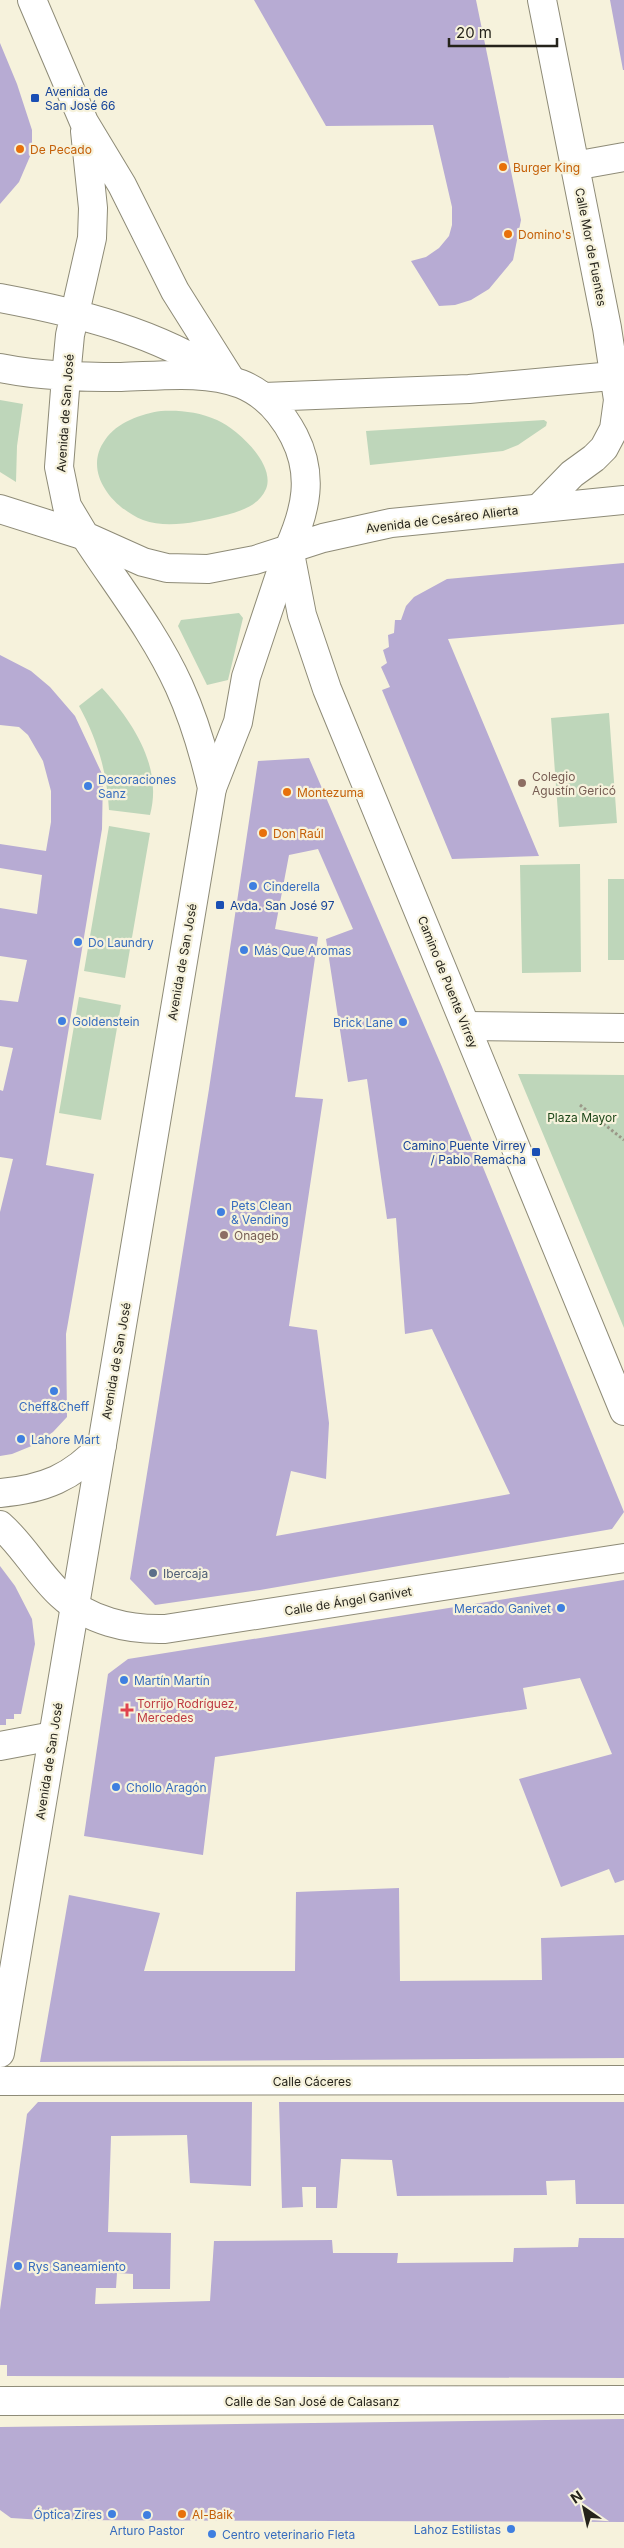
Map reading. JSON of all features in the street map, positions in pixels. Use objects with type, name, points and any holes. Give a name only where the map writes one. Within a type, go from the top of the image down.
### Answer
[{"type":"main road","name":"Avenida de San José","points":[[32,0],[84,122],[122,185],[178,296],[230,380]]},
{"type":"main road","name":"Calle Mor de Fuentes","points":[[542,0],[574,166],[620,376]]},
{"type":"main road","name":"Avenida de San José","points":[[84,122],[93,208],[92,238],[75,312],[66,376],[59,468],[67,506],[159,649],[178,684],[197,730],[212,788]]},
{"type":"main road","points":[[574,166],[624,157]]},
{"type":"main road","points":[[0,298],[75,312],[180,350],[230,380],[264,397],[469,389],[620,376],[617,418],[610,439],[594,458],[572,474],[540,507]]},
{"type":"main road","points":[[0,368],[66,376],[166,376],[230,380]]},
{"type":"main road","name":"Avenida de San José","points":[[0,2052],[212,788],[238,722],[246,677],[289,548],[300,522],[307,493],[307,475],[304,459],[289,426],[264,397]]},
{"type":"main road","name":"Avenida de Cesáreo Alierta","points":[[0,509],[85,536],[121,554],[167,568],[208,569],[233,566],[289,548],[391,523],[624,500]]},
{"type":"main road","name":"Camino de Puente Virrey","points":[[289,548],[302,615],[327,689],[624,1411]]},
{"type":"main road","points":[[467,1026],[624,1028]]},
{"type":"main road","points":[[0,1493],[40,1487],[70,1474],[86,1462],[102,1445]]},
{"type":"main road","name":"Calle de Ángel Ganivet","points":[[0,1525],[13,1536],[62,1595],[75,1605],[116,1624],[141,1629],[165,1629],[624,1558]]},
{"type":"main road","points":[[0,1746],[53,1736]]},
{"type":"main road","name":"Calle Cáceres","points":[[0,2081],[624,2080]]},
{"type":"main road","name":"Calle de San José de Calasanz","points":[[0,2401],[624,2400]]},
{"type":"path","points":[[580,1105],[624,1140]]},
{"type":"green space","points":[[0,400],[23,404],[17,446],[16,482],[0,472]]},
{"type":"green space","points":[[161,411],[182,411],[203,415],[217,420],[244,439],[260,459],[268,479],[266,489],[258,500],[241,510],[182,524],[152,523],[121,507],[104,488],[99,476],[97,464],[99,452],[105,440],[116,428],[130,420]]},
{"type":"green space","points":[[544,420],[547,422],[546,426],[518,445],[503,451],[370,465],[366,431]]},
{"type":"green space","points":[[239,613],[243,618],[228,680],[207,685],[178,626],[181,620]]},
{"type":"green space","points":[[102,688],[124,715],[143,746],[152,780],[153,797],[150,815],[109,810],[106,782],[100,756],[79,706]]},
{"type":"green space","points":[[609,713],[617,823],[559,827],[551,718]]},
{"type":"green space","points":[[109,826],[150,833],[125,978],[84,971]]},
{"type":"green space","points":[[580,864],[581,972],[522,973],[520,865]]},
{"type":"green space","points":[[608,879],[624,879],[624,960],[608,960]]},
{"type":"green space","points":[[79,997],[121,1005],[101,1120],[59,1113]]},
{"type":"green space","name":"Plaza Mayor","points":[[518,1074],[624,1075],[624,1328]]},
{"type":"building","points":[[254,0],[476,0],[521,220],[513,260],[489,289],[471,300],[455,305],[439,306],[411,261],[426,257],[439,248],[449,236],[452,225],[452,207],[433,125],[326,126]]},
{"type":"building","points":[[610,0],[624,0],[624,70],[623,70]]},
{"type":"building","points":[[0,43],[17,84],[32,130],[32,142],[31,154],[19,182],[0,204]]},
{"type":"building","points":[[624,563],[624,624],[448,639],[539,856],[452,859],[382,690],[390,687],[381,667],[387,663],[383,650],[389,647],[388,635],[394,633],[395,620],[401,620],[406,606],[414,597],[447,579]]},
{"type":"building","points":[[0,655],[31,671],[50,687],[75,716],[103,776],[102,829],[46,1165],[94,1174],[66,1334],[67,1417],[53,1432],[34,1445],[12,1454],[0,1456],[0,1212],[13,1159],[0,1157],[0,1090],[3,1091],[13,1048],[0,1046],[0,1000],[18,1002],[27,960],[0,956],[0,908],[37,914],[42,875],[0,868],[0,844],[46,851],[51,822],[51,791],[43,761],[28,735],[19,727],[0,725]]},
{"type":"building","points":[[309,758],[442,1067],[624,1512],[612,1529],[260,1590],[155,1605],[130,1579],[209,1089],[258,761]],"holes":[[[318,849],[353,929],[326,939],[348,1082],[367,1079],[387,1219],[396,1218],[405,1334],[432,1329],[510,1494],[276,1536],[291,1471],[326,1479],[329,1423],[317,1330],[289,1326],[323,1099],[295,1097],[318,937],[275,929],[289,855]]]},
{"type":"building","points":[[0,1566],[15,1586],[32,1619],[35,1644],[21,1714],[14,1714],[14,1719],[6,1719],[6,1725],[0,1725]]},
{"type":"building","points":[[624,1580],[624,1880],[615,1883],[609,1869],[561,1887],[519,1779],[612,1754],[580,1678],[523,1688],[527,1709],[215,1757],[203,1855],[84,1836],[108,1674],[128,1659]]},
{"type":"building","points":[[399,1888],[400,1981],[542,1980],[541,1938],[624,1935],[624,2058],[40,2062],[69,1895],[160,1913],[144,1971],[295,1971],[296,1892]]},
{"type":"building","points":[[38,2102],[252,2102],[251,2186],[190,2183],[187,2135],[111,2136],[108,2232],[171,2233],[170,2289],[133,2289],[133,2274],[117,2273],[116,2288],[96,2288],[95,2304],[210,2301],[214,2241],[332,2240],[333,2253],[398,2253],[397,2263],[513,2262],[514,2248],[578,2247],[579,2238],[624,2238],[624,2378],[7,2376],[7,2365],[0,2365],[0,2310],[27,2114]]},
{"type":"building","points":[[279,2102],[624,2102],[624,2204],[576,2204],[575,2180],[546,2181],[547,2195],[397,2196],[392,2160],[341,2159],[337,2208],[316,2208],[316,2187],[302,2187],[303,2207],[282,2208]]},
{"type":"building","points":[[624,2419],[624,2522],[43,2520],[11,2518],[0,2510],[0,2427]]},
{"type":"place","name":"Avenida de San José 66","points":[[35,98]]},
{"type":"place","name":"De Pecado","points":[[20,149]]},
{"type":"place","name":"Burger King","points":[[503,167]]},
{"type":"place","name":"Domino's","points":[[508,234]]},
{"type":"place","name":"Colegio Agustín Gericó","points":[[522,783]]},
{"type":"place","name":"Decoraciones Sanz","points":[[88,786]]},
{"type":"place","name":"Montezuma","points":[[287,792]]},
{"type":"place","name":"Don Raúl","points":[[263,833]]},
{"type":"place","name":"Cinderella","points":[[253,886]]},
{"type":"place","name":"Avda. San José 97","points":[[220,905]]},
{"type":"place","name":"Do Laundry","points":[[78,942]]},
{"type":"place","name":"Más Que Aromas","points":[[244,950]]},
{"type":"place","name":"Goldenstein","points":[[62,1021]]},
{"type":"place","name":"Brick Lane","points":[[403,1022]]},
{"type":"place","name":"Camino Puente Virrey / Pablo Remacha","points":[[536,1152]]},
{"type":"place","name":"Pets Clean & Vending","points":[[221,1212]]},
{"type":"place","name":"Onageb","points":[[224,1235]]},
{"type":"place","name":"Cheff&Cheff","points":[[54,1391]]},
{"type":"place","name":"Lahore Mart","points":[[21,1439]]},
{"type":"place","name":"Ibercaja","points":[[153,1573]]},
{"type":"place","name":"Mercado Ganivet","points":[[561,1608]]},
{"type":"place","name":"Martín Martín","points":[[124,1680]]},
{"type":"place","name":"Torrijo Rodríguez, Mercedes","points":[[127,1710]]},
{"type":"place","name":"Chollo Aragón","points":[[116,1787]]},
{"type":"place","name":"Rys Saneamiento","points":[[18,2266]]},
{"type":"place","name":"Óptica Zires","points":[[112,2514]]},
{"type":"place","name":"Al-Baik","points":[[182,2514]]},
{"type":"place","name":"Arturo Pastor","points":[[147,2515]]},
{"type":"place","name":"Lahoz Estilistas","points":[[511,2529]]},
{"type":"place","name":"Centro veterinario Fleta","points":[[212,2534]]}]
